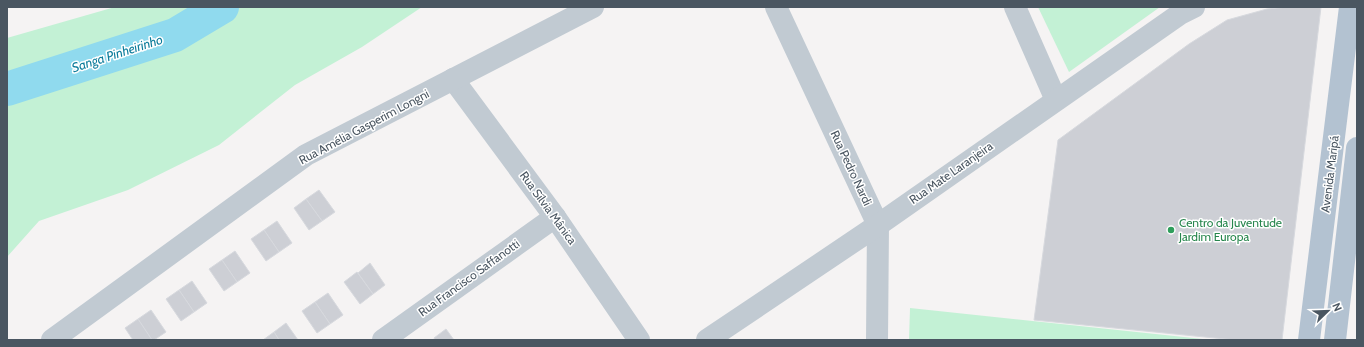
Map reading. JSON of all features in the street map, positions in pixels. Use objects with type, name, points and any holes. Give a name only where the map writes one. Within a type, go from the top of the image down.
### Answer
[{"type":"main road","name":"Avenida Maripá","points":[[1309,340],[1350,7]]},
{"type":"main road","name":"Avenida Maripá","points":[[1335,340],[1357,148]]},
{"type":"street","name":"Rua Amélia Gasperim Longni","points":[[52,340],[306,155],[593,7]]},
{"type":"street","name":"Rua Pedro Nardi","points":[[776,7],[878,225],[876,340]]},
{"type":"street","points":[[1015,7],[1056,100]]},
{"type":"street","name":"Rua Mate Laranjeira","points":[[707,340],[878,225],[1174,18],[1194,7]]},
{"type":"street","name":"Rua Sílvia Mânica","points":[[453,79],[555,217],[639,340]]},
{"type":"street","name":"Rua Francisco Saffanotti","points":[[383,340],[555,217]]},
{"type":"green space","points":[[115,7],[422,7],[362,47],[295,85],[219,145],[128,190],[39,221],[7,257],[7,38]]},
{"type":"green space","points":[[1038,7],[1160,7],[1069,72]]},
{"type":"green space","points":[[910,308],[1212,340],[909,340]]},
{"type":"building","name":"Centro da Juventude Jardim Europa","points":[[1288,7],[1321,7],[1282,340],[1235,340],[1034,320],[1058,140],[1189,44],[1227,20],[1267,9]]},
{"type":"building","points":[[319,190],[335,212],[322,221],[306,199]]},
{"type":"building","points":[[306,199],[322,221],[309,230],[294,208]]},
{"type":"building","points":[[277,221],[292,243],[279,252],[264,230]]},
{"type":"building","points":[[264,230],[279,252],[266,261],[251,239]]},
{"type":"building","points":[[235,251],[250,273],[237,282],[222,260]]},
{"type":"building","points":[[222,260],[237,282],[224,291],[209,269]]},
{"type":"building","points":[[370,263],[385,285],[373,294],[358,273]]},
{"type":"building","points":[[357,272],[373,294],[360,304],[344,282]]},
{"type":"building","points":[[192,281],[207,303],[194,312],[179,290]]},
{"type":"building","points":[[179,290],[194,312],[181,321],[166,299]]},
{"type":"building","points":[[328,293],[343,315],[330,324],[315,302]]},
{"type":"building","points":[[315,302],[330,324],[317,333],[302,311]]},
{"type":"building","points":[[151,310],[166,332],[154,340],[152,340],[138,319]]},
{"type":"building","points":[[138,319],[152,340],[133,340],[125,328]]},
{"type":"building","points":[[286,323],[298,340],[279,340],[274,332]]},
{"type":"building","points":[[446,329],[454,340],[435,340],[434,338]]},
{"type":"building","points":[[274,332],[279,340],[263,340]]},
{"type":"waterway","name":"Sanga Pinheirinho","points":[[7,89],[175,35],[222,7]]},
{"type":"place","name":"Centro da Juventude Jardim Europa","points":[[1171,230]]}]
